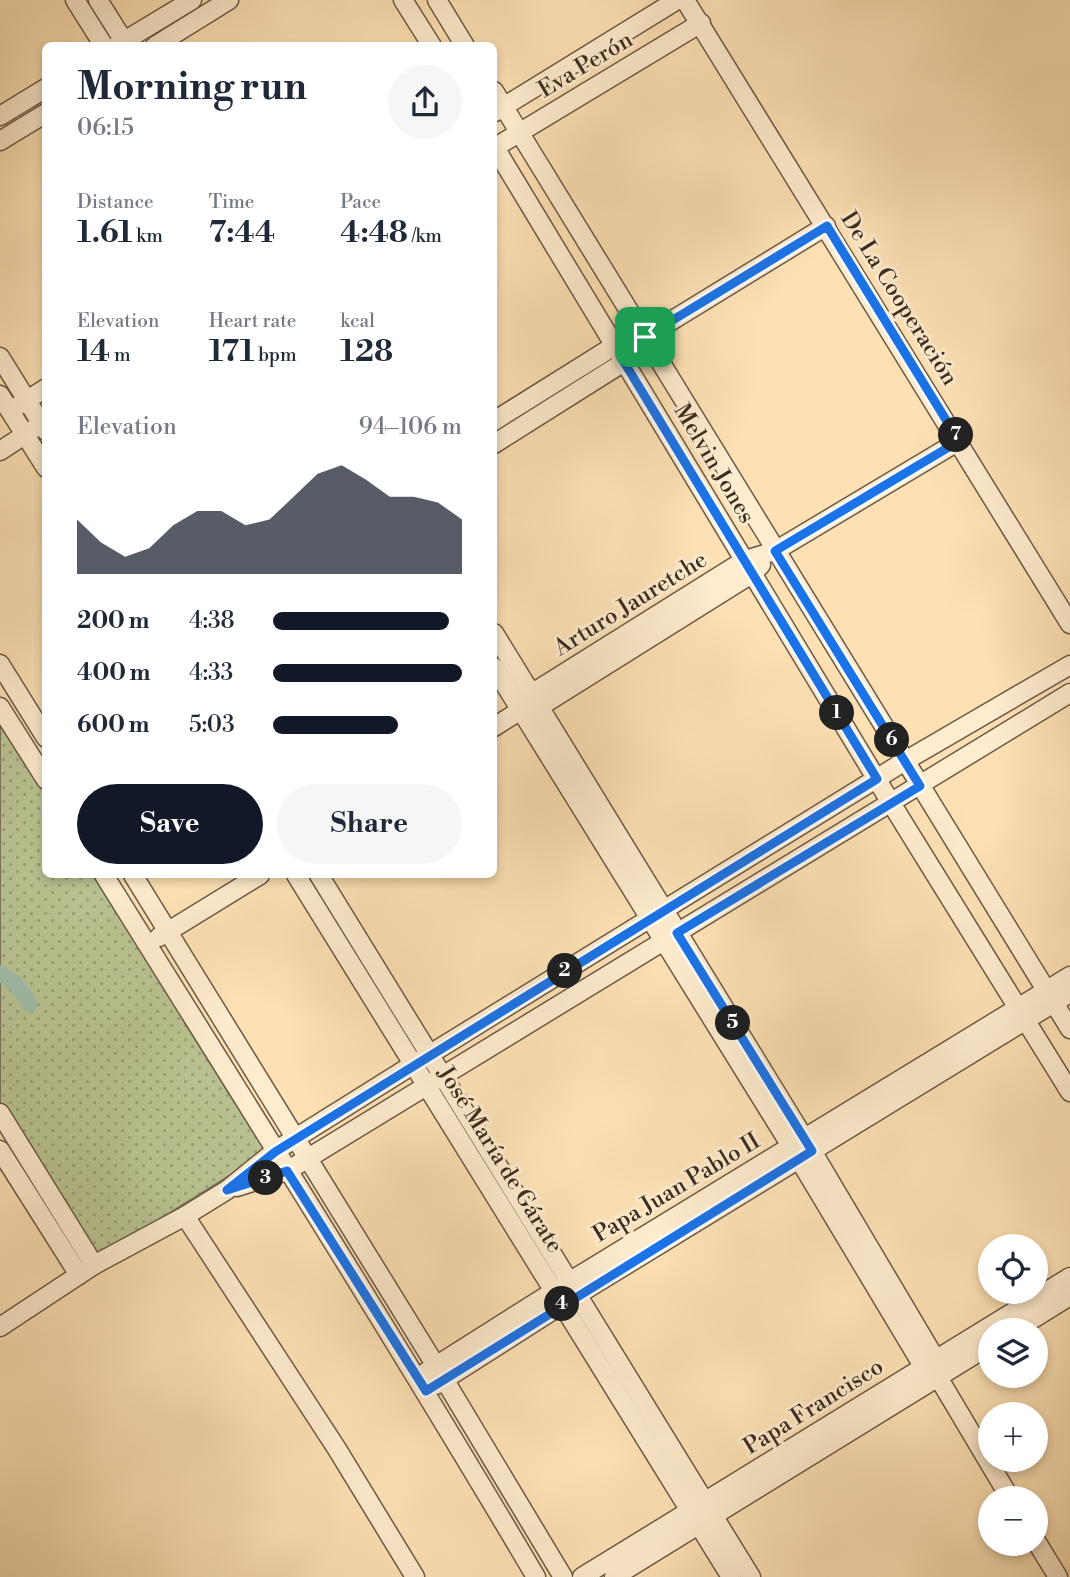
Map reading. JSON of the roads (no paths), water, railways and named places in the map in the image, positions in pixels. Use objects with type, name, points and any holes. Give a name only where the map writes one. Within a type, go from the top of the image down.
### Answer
[{"type":"street","points":[[75,0],[101,42]]},
{"type":"street","points":[[98,0],[121,42]]},
{"type":"street","points":[[125,42],[192,0]]},
{"type":"street","points":[[161,42],[229,0]]},
{"type":"street","points":[[403,0],[429,42]]},
{"type":"street","points":[[438,0],[464,42]]},
{"type":"street","name":"Eva Perón","points":[[498,110],[677,0]]},
{"type":"street","name":"De La Cooperación","points":[[685,0],[827,226],[1070,624]]},
{"type":"street","name":"Eva Perón","points":[[497,145],[701,23]]},
{"type":"street","points":[[0,116],[42,90]]},
{"type":"street","name":"Melvin Jones","points":[[498,110],[519,132],[1070,1029]]},
{"type":"street","points":[[0,141],[42,115]]},
{"type":"street","name":"Melvin Jones","points":[[497,152],[891,803],[1070,1092]]},
{"type":"street","points":[[497,419],[614,346],[645,337],[827,226]]},
{"type":"street","points":[[497,442],[624,362],[645,337]]},
{"type":"street","points":[[0,357],[42,422]]},
{"type":"street","points":[[5,415],[42,390]]},
{"type":"street","points":[[0,395],[5,415],[25,436],[42,462]]},
{"type":"street","points":[[0,451],[42,426]]},
{"type":"street","name":"Arturo Jauretche","points":[[497,725],[775,551],[959,441]]},
{"type":"street","points":[[497,638],[657,914],[1003,1486]]},
{"type":"street","points":[[0,664],[41,719],[18,736]]},
{"type":"street","points":[[0,1328],[86,1270],[227,1190],[275,1152],[414,1064],[905,761],[1070,665]]},
{"type":"street","points":[[497,672],[657,914]]},
{"type":"street","points":[[227,1190],[287,1171],[1070,693]]},
{"type":"street","points":[[0,707],[42,774]]},
{"type":"street","points":[[106,878],[421,1384],[536,1577]]},
{"type":"street","points":[[135,878],[563,1577]]},
{"type":"street","points":[[147,944],[255,878]]},
{"type":"street","name":"José María de Gárate","points":[[298,878],[414,1064],[434,1080],[702,1513],[751,1577]]},
{"type":"street","name":"José María de Gárate","points":[[321,878],[429,1055],[434,1080]]},
{"type":"street","name":"Papa Juan Pablo II","points":[[421,1384],[1022,1014],[1050,996],[1070,975]]},
{"type":"street","name":"Papa Juan Pablo II","points":[[1050,996],[1070,993]]},
{"type":"street","points":[[0,1113],[86,1270]]},
{"type":"street","points":[[0,1150],[86,1270]]},
{"type":"street","points":[[185,1216],[337,1449],[415,1577]]},
{"type":"street","name":"Papa Francisco","points":[[614,1577],[702,1513],[1070,1277]]},
{"type":"street","points":[[1034,1318],[1070,1296]]},
{"type":"street","name":"Papa Francisco","points":[[932,1367],[978,1350]]},
{"type":"street","name":"José María de Gárate","points":[[702,1513],[731,1577]]},
{"type":"street","name":"Papa Francisco","points":[[582,1577],[702,1513]]},
{"type":"street","points":[[1045,1556],[1058,1577],[1070,1570]]},
{"type":"waterway","points":[[0,973],[17,985],[30,1004]]}]
